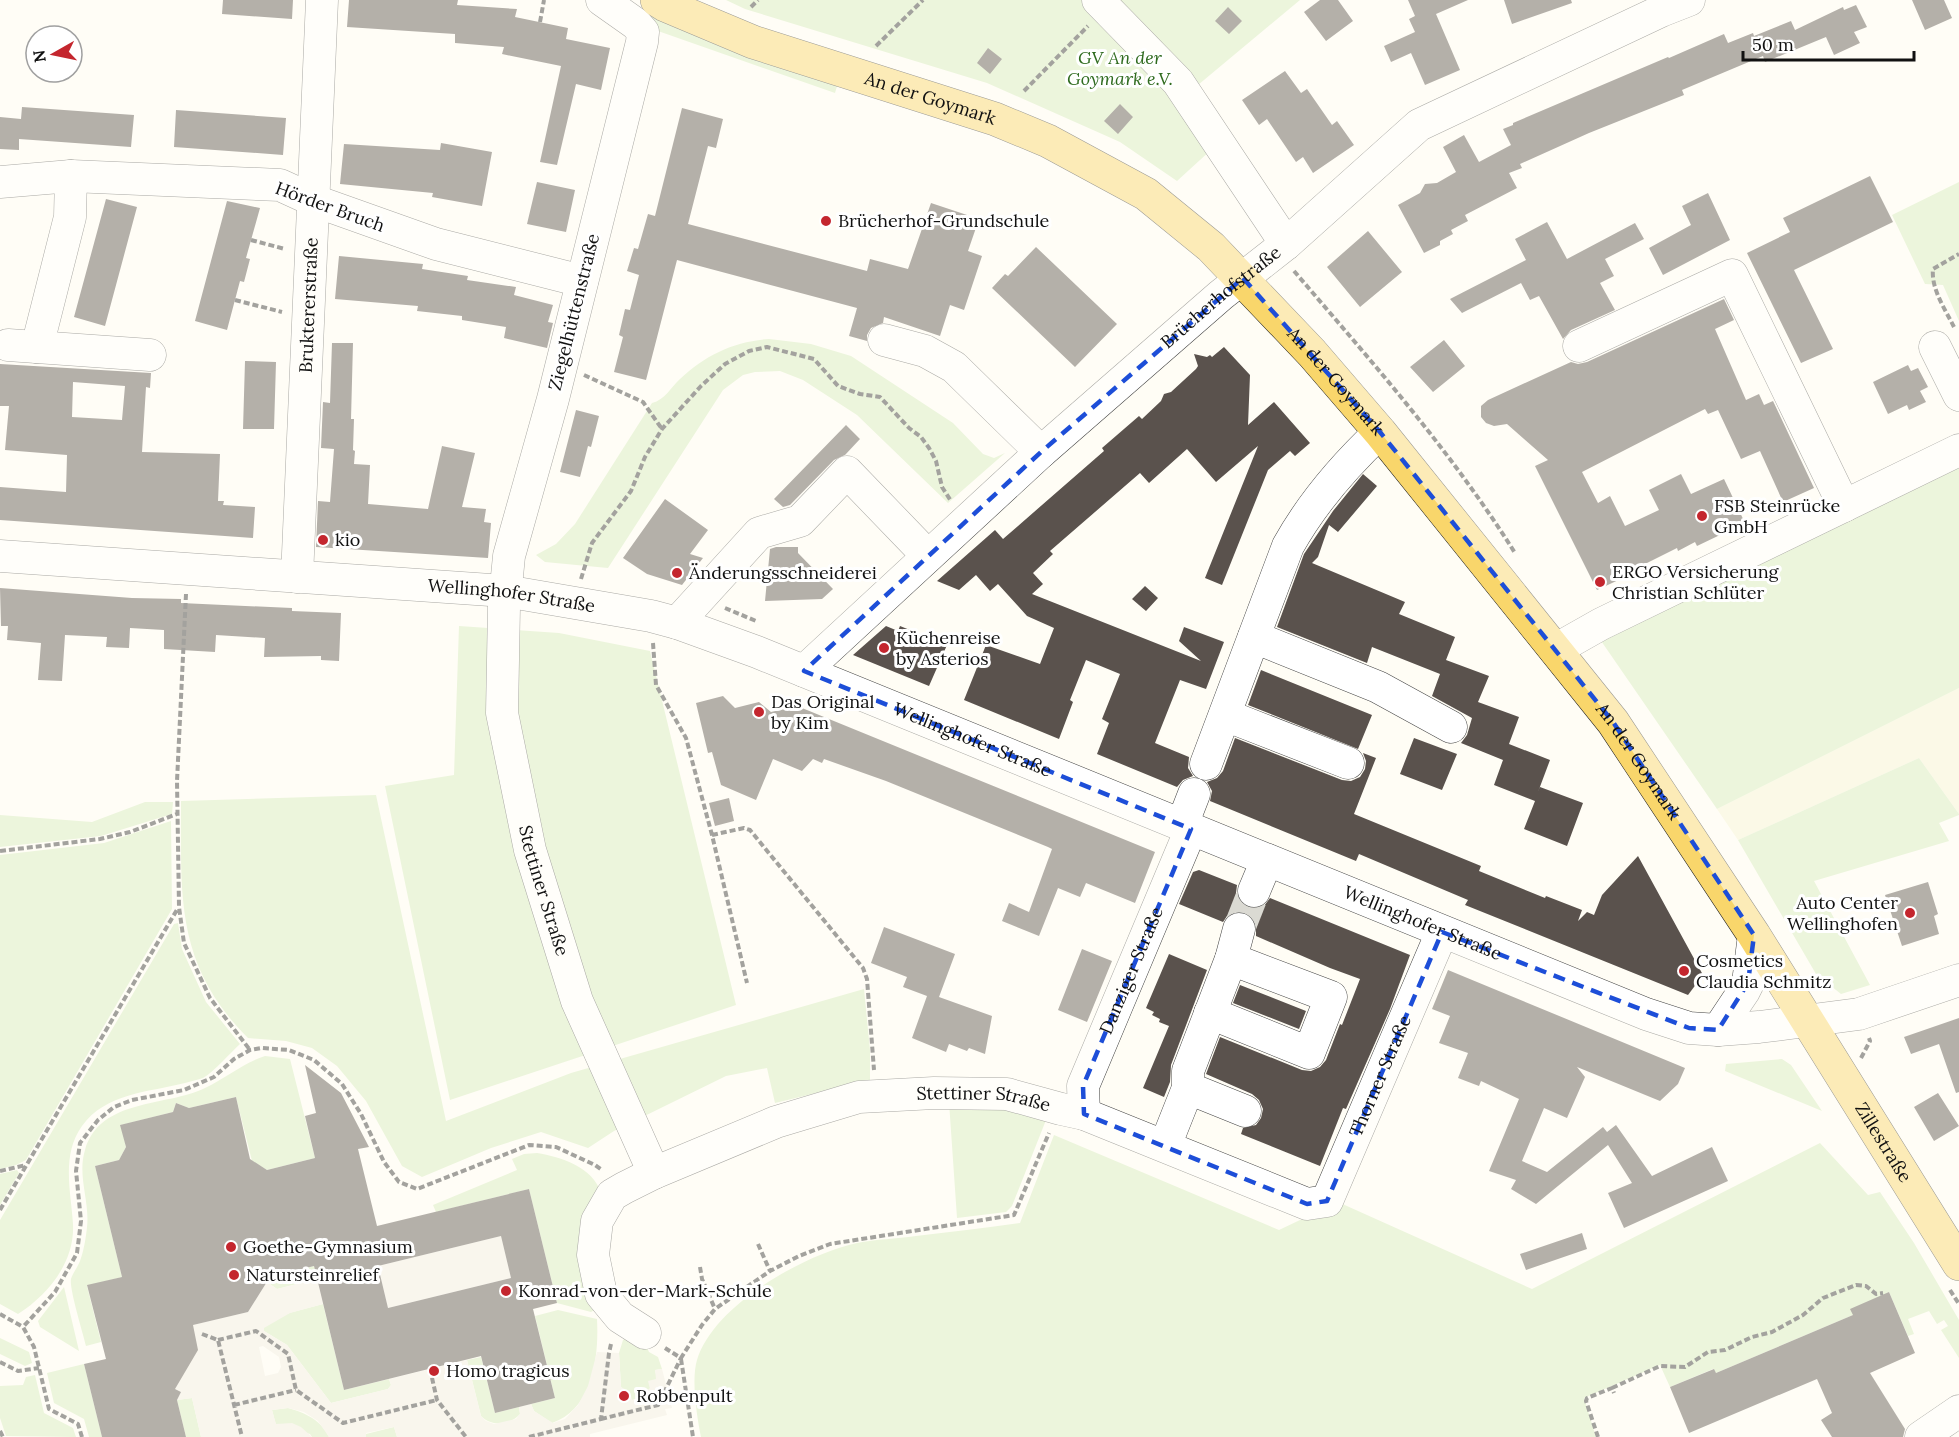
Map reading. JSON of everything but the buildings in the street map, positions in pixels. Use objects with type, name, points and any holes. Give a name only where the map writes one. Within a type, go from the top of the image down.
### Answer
[{"type":"main road","name":"An der Goymark","points":[[657,0],[753,42],[995,119],[1048,141],[1146,194],[1200,237],[1312,353],[1380,432],[1613,722],[1754,935],[1806,1020]]},
{"type":"main road","name":"Zillestraße","points":[[1806,1020],[1959,1264]]},
{"type":"street","name":"Bruktererstraße","points":[[297,577],[322,0]]},
{"type":"street","name":"Ziegelhüttenstraße","points":[[505,591],[509,555],[582,281],[603,145],[643,32],[636,24],[602,0]]},
{"type":"street","name":"Brücherhofstraße","points":[[804,671],[1041,452],[1242,278],[1294,250],[1419,125],[1689,0]]},
{"type":"street","points":[[1102,4],[1178,82],[1294,250]]},
{"type":"street","points":[[1251,161],[1294,250]]},
{"type":"street","name":"Hörder Bruch","points":[[0,182],[71,176],[280,185],[315,201],[436,244],[582,281]]},
{"type":"street","points":[[71,176],[70,217],[22,346],[150,355]]},
{"type":"street","points":[[1579,346],[1732,275],[1844,506]]},
{"type":"street","points":[[1945,338],[1959,395]]},
{"type":"street","points":[[884,340],[925,351],[954,367],[1041,452]]},
{"type":"street","points":[[1206,764],[1288,546],[1304,518],[1335,479],[1380,432]]},
{"type":"street","points":[[1555,650],[1601,624],[1959,450]]},
{"type":"street","points":[[664,620],[759,533],[800,521],[847,472],[927,555]]},
{"type":"street","name":"Wellinghofer Straße","points":[[0,556],[505,591],[664,620],[804,671],[1442,932],[1646,1014],[1689,1028],[1718,1030],[1759,1027],[1859,1014],[1959,980]]},
{"type":"street","name":"Stettiner Straße","points":[[505,591],[502,713],[530,850],[577,1001],[654,1173]]},
{"type":"street","points":[[1254,637],[1378,687],[1451,727]]},
{"type":"street","points":[[1225,715],[1348,763]]},
{"type":"street","name":"Danziger Straße","points":[[1072,1112],[1186,827],[1194,795]]},
{"type":"street","points":[[1254,891],[1267,860]]},
{"type":"street","name":"Thorner Straße","points":[[1308,1204],[1327,1201],[1442,932]]},
{"type":"street","points":[[1718,1030],[1748,983],[1754,935]]},
{"type":"street","points":[[1165,1146],[1188,1088],[1188,1071],[1235,944],[1331,997],[1309,1053],[1210,1013]]},
{"type":"street","points":[[1188,1088],[1245,1111]]},
{"type":"street","name":"Stettiner Straße","points":[[632,1325],[601,1294],[593,1255],[597,1221],[612,1195],[654,1173],[776,1122],[859,1097],[934,1093],[1007,1094],[1072,1112],[1165,1146],[1308,1204]]},
{"type":"street","points":[[1921,1437],[1959,1411]]},
{"type":"path","points":[[540,22],[544,0]]},
{"type":"path","points":[[751,7],[758,0]]},
{"type":"path","points":[[876,46],[923,0]]},
{"type":"path","points":[[1024,91],[1102,4]]},
{"type":"path","points":[[251,240],[312,256]]},
{"type":"path","points":[[1294,250],[1351,335],[1437,441],[1519,560]]},
{"type":"path","points":[[1945,338],[1932,276],[1933,268],[1959,254]]},
{"type":"path","points":[[235,300],[309,320]]},
{"type":"path","points":[[574,602],[592,543],[631,491],[645,458],[662,429],[701,386],[725,364],[749,351],[768,347],[814,359],[838,386],[860,394],[880,397],[925,443],[936,461],[942,487],[967,519]]},
{"type":"path","points":[[561,366],[643,402],[662,429]]},
{"type":"path","points":[[178,591],[186,592],[177,814],[179,908],[184,943],[210,998],[250,1050]]},
{"type":"path","points":[[664,620],[656,685],[686,738],[747,983]]},
{"type":"path","points":[[0,851],[100,839],[130,832],[177,814]]},
{"type":"path","points":[[712,835],[744,828],[750,830],[863,968],[867,979],[874,1097]]},
{"type":"path","points":[[0,1210],[179,908]]},
{"type":"path","points":[[1861,1058],[1870,1041]]},
{"type":"path","points":[[23,1327],[55,1292],[77,1253],[81,1221],[76,1171],[80,1143],[98,1120],[114,1107],[132,1100],[184,1090],[214,1077],[234,1059],[250,1050],[262,1048],[289,1050],[314,1060],[342,1084],[361,1114],[384,1162],[399,1182],[417,1189],[529,1145],[556,1147],[595,1165],[624,1188]]},
{"type":"path","points":[[529,1437],[658,1405],[681,1358],[702,1324],[715,1309],[770,1271],[800,1256],[830,1244],[1014,1215],[1072,1112]]},
{"type":"path","points":[[0,1171],[26,1165]]},
{"type":"path","points":[[758,1244],[770,1271]]},
{"type":"path","points":[[700,1267],[702,1279],[715,1309]]},
{"type":"path","points":[[1598,1437],[1587,1398],[1660,1366],[1685,1366],[1708,1352],[1725,1350],[1752,1337],[1772,1332],[1803,1315],[1823,1298],[1856,1285],[1866,1286],[1876,1294],[1883,1293]]},
{"type":"path","points":[[0,1314],[23,1327],[34,1347],[49,1409],[78,1424],[82,1437]]},
{"type":"path","points":[[601,1419],[609,1353],[632,1325],[681,1358],[693,1437]]},
{"type":"path","points":[[202,1334],[218,1340],[256,1331],[288,1354],[296,1389],[343,1423],[437,1400]]},
{"type":"path","points":[[218,1340],[242,1437]]},
{"type":"path","points":[[0,1362],[18,1371],[39,1368]]},
{"type":"path","points":[[430,1369],[437,1400],[466,1437]]},
{"type":"path","points":[[1612,1388],[1614,1393]]},
{"type":"path","points":[[234,1405],[296,1389]]},
{"type":"path","points":[[0,1431],[3,1437]]},
{"type":"highlighted area","points":[[1243,278],[1380,432],[1613,722],[1754,935],[1748,983],[1718,1030],[1689,1028],[1442,932],[1327,1201],[1307,1204],[1084,1114],[1083,1086],[1191,829],[804,671],[1041,452]]},
{"type":"shaded area","points":[[1959,688],[1959,814],[1919,758],[1738,840],[1717,809]]},
{"type":"shaded area","points":[[501,1236],[511,1278],[388,1308],[378,1266]]},
{"type":"shaded area","points":[[317,1279],[323,1304],[290,1313],[264,1328],[264,1331],[287,1345],[331,1403],[388,1389],[391,1385],[389,1379],[467,1360],[481,1416],[486,1421],[494,1424],[516,1419],[520,1414],[519,1407],[531,1404],[534,1411],[553,1423],[565,1419],[578,1405],[588,1386],[597,1352],[619,1353],[621,1387],[630,1392],[632,1400],[643,1397],[642,1391],[650,1389],[648,1381],[656,1379],[655,1370],[662,1369],[672,1408],[665,1409],[667,1415],[590,1434],[590,1437],[397,1437],[394,1427],[366,1433],[366,1437],[329,1437],[318,1421],[304,1412],[288,1408],[272,1410],[276,1424],[292,1423],[301,1427],[312,1437],[201,1437],[192,1398],[177,1400],[181,1392],[175,1389],[193,1325],[248,1312],[267,1282],[277,1289]],"holes":[[[263,1346],[279,1357],[281,1367],[278,1373],[265,1376],[259,1347]]]},
{"type":"green space","points":[[627,0],[680,29],[719,46],[837,86],[835,93],[658,31],[650,18]]},
{"type":"green space","name":"GV An der Goymark e.V.","points":[[726,0],[1300,0],[1192,90],[1223,139],[1177,181],[1120,142],[987,83],[745,9]]},
{"type":"green space","points":[[1959,182],[1959,321],[1943,285],[1925,284],[1892,215]]},
{"type":"green space","points":[[769,339],[811,344],[851,356],[953,423],[983,454],[994,458],[1005,453],[948,503],[857,415],[803,380],[780,371],[755,372],[743,375],[723,390],[608,568],[545,562],[536,555],[556,544],[575,524],[652,403],[661,399],[690,370],[710,356],[732,346]]},
{"type":"green space","points":[[1959,464],[1959,688],[1717,809],[1597,635]]},
{"type":"green space","points":[[459,626],[559,633],[650,651],[736,1005],[450,1100],[385,786],[454,775]]},
{"type":"green space","points":[[1919,758],[1959,814],[1939,823],[1949,841],[1814,881],[1870,985],[1841,994],[1816,974],[1738,840]]},
{"type":"green space","points":[[376,795],[446,1121],[571,1073],[864,989],[870,1050],[870,1080],[775,1103],[767,1068],[726,1076],[614,1131],[588,1148],[541,1132],[491,1148],[422,1177],[402,1166],[366,1101],[337,1066],[312,1048],[286,1041],[248,1038],[224,1011],[207,984],[195,956],[187,928],[183,899],[181,801]]},
{"type":"green space","points":[[145,802],[173,802],[172,814],[101,836],[0,847],[0,815],[92,822]]},
{"type":"green space","points":[[171,821],[172,909],[26,1160],[0,1169],[0,855],[104,843]]},
{"type":"green space","points":[[178,923],[182,949],[206,1002],[240,1044],[203,1078],[115,1100],[92,1115],[82,1126],[71,1149],[69,1161],[73,1224],[69,1251],[64,1264],[49,1287],[18,1314],[0,1304],[0,1220],[174,924]]},
{"type":"green space","points":[[265,1056],[290,1059],[315,1158],[267,1170],[252,1161],[236,1097],[189,1108],[176,1103],[173,1112],[121,1125],[126,1147],[119,1160],[95,1166],[122,1277],[87,1286],[101,1342],[86,1346],[74,1301],[71,1279],[80,1261],[86,1235],[87,1208],[82,1169],[85,1150],[93,1133],[105,1121],[119,1113],[205,1088]]},
{"type":"green space","points":[[1782,1059],[1791,1065],[1822,1111],[1725,1071],[1726,1064]]},
{"type":"green space","points":[[949,1102],[1048,1115],[1012,1206],[1006,1212],[957,1218]]},
{"type":"green space","points":[[1054,1135],[1279,1230],[1338,1202],[1532,1289],[1820,1143],[1868,1195],[1880,1192],[1914,1243],[1959,1320],[1959,1358],[1941,1330],[1948,1326],[1944,1320],[1937,1324],[1929,1311],[1908,1319],[1914,1334],[1908,1336],[1889,1292],[1853,1315],[1716,1373],[1713,1369],[1670,1387],[1660,1365],[1584,1398],[1596,1437],[701,1437],[696,1409],[695,1368],[697,1360],[707,1340],[722,1320],[741,1302],[763,1285],[787,1271],[835,1249],[871,1241],[1020,1223]]},
{"type":"green space","points":[[537,1153],[556,1157],[584,1170],[597,1184],[601,1193],[596,1309],[591,1312],[557,1303],[529,1189],[436,1212],[433,1205],[517,1170],[512,1159],[524,1154]]},
{"type":"green space","points":[[17,1170],[19,1173],[0,1205],[0,1174]]},
{"type":"green space","points":[[314,1266],[317,1279],[277,1289],[267,1282],[270,1277]]},
{"type":"green space","points":[[64,1287],[79,1351],[40,1327],[38,1321]]},
{"type":"green space","points":[[323,1304],[344,1390],[389,1379],[391,1385],[388,1389],[331,1403],[287,1345],[264,1331],[264,1327],[289,1313]]},
{"type":"green space","points":[[558,1310],[597,1319],[597,1349],[591,1380],[585,1394],[566,1416],[552,1423],[534,1411],[531,1404],[555,1398],[535,1316]]},
{"type":"green space","points":[[631,1335],[644,1341],[649,1352],[658,1357],[662,1369],[655,1370],[657,1379],[643,1397],[632,1400],[621,1387],[619,1353],[623,1340]]},
{"type":"green space","points":[[0,1338],[29,1352],[32,1363],[25,1366],[0,1354]]},
{"type":"green space","points":[[481,1357],[495,1413],[519,1407],[520,1414],[516,1418],[495,1423],[481,1416],[467,1360]]},
{"type":"green space","points":[[84,1364],[102,1437],[89,1437],[84,1419],[54,1403],[47,1373]]},
{"type":"green space","points":[[35,1375],[44,1413],[73,1428],[76,1437],[6,1436],[0,1418],[0,1386],[23,1385],[26,1377]]},
{"type":"green space","points":[[192,1398],[201,1437],[186,1437],[177,1400]]},
{"type":"green space","points":[[288,1408],[312,1418],[322,1426],[329,1437],[312,1437],[310,1434],[276,1425],[272,1410]]},
{"type":"green space","points":[[394,1427],[397,1437],[366,1437],[366,1434]]},
{"type":"tunnel","points":[[1239,929],[1254,891]]},
{"type":"place","name":"Brücherhof-Grundschule","points":[[826,221]]},
{"type":"place","name":"FSB Steinrücke GmbH","points":[[1702,516]]},
{"type":"place","name":"kio","points":[[323,540]]},
{"type":"place","name":"Änderungsschneiderei","points":[[677,573]]},
{"type":"place","name":"ERGO Versicherung Christian Schlüter","points":[[1600,582]]},
{"type":"place","name":"Küchenreise by Asterios","points":[[884,648]]},
{"type":"place","name":"Das Original by Kim","points":[[759,712]]},
{"type":"place","name":"Auto Center Wellinghofen","points":[[1910,913]]},
{"type":"place","name":"Cosmetics Claudia Schmitz","points":[[1684,971]]},
{"type":"place","name":"Goethe-Gymnasium","points":[[231,1247]]},
{"type":"place","name":"Natursteinrelief","points":[[234,1275]]},
{"type":"place","name":"Konrad-von-der-Mark-Schule","points":[[506,1291]]},
{"type":"place","name":"Homo tragicus","points":[[434,1371]]},
{"type":"place","name":"Robbenpult","points":[[624,1396]]}]
